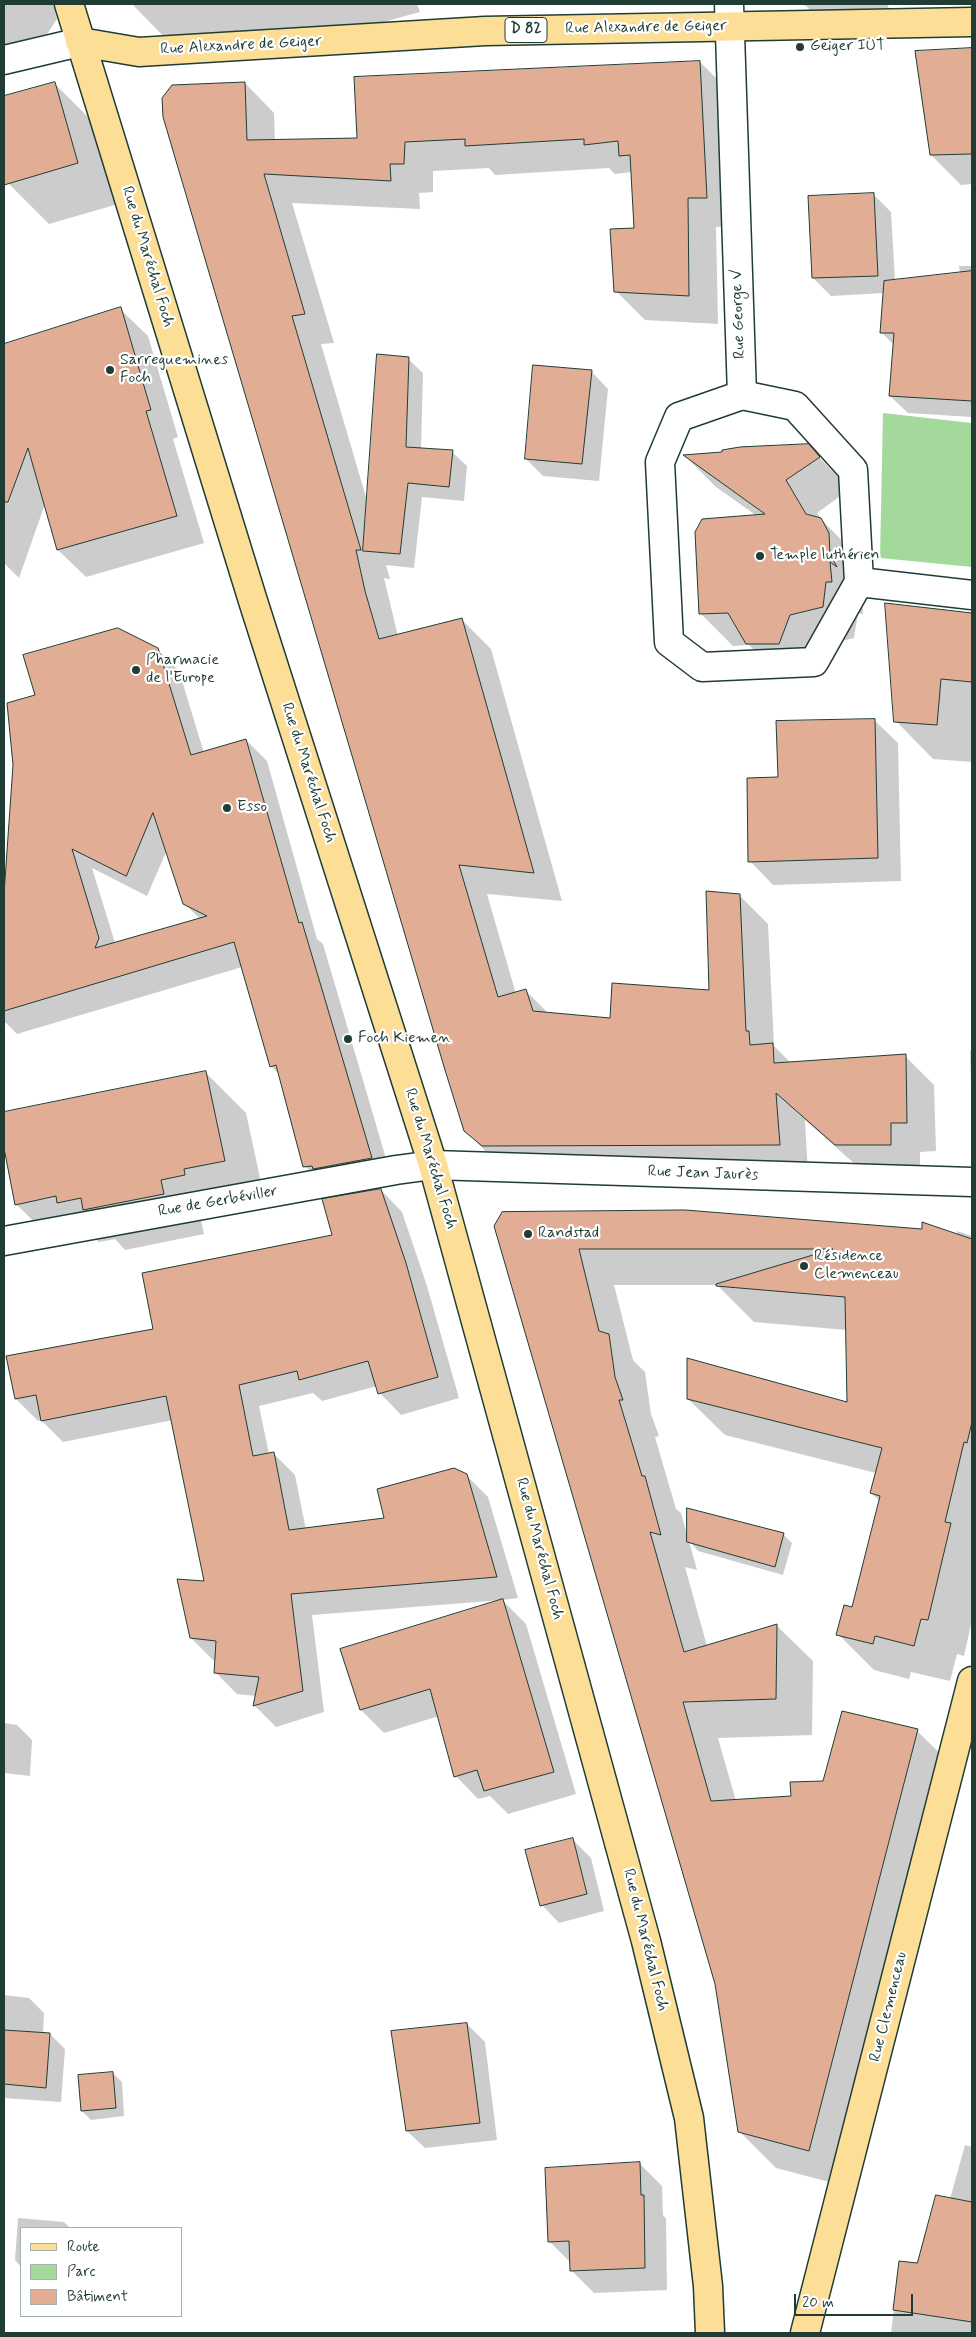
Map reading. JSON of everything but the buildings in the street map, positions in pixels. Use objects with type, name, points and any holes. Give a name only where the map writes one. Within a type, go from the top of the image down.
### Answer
[{"type":"main road","name":"Rue du Maréchal Foch","points":[[69,4],[253,601],[434,1165],[646,1941],[689,2118],[708,2286],[710,2333]]},
{"type":"main road","name":"Rue Alexandre de Geiger","points":[[80,42],[139,52],[729,15],[972,22]]},
{"type":"main road","name":"Rue Clemenceau","points":[[805,2333],[972,1680]]},
{"type":"street","name":"Rue George V","points":[[729,15],[742,395]]},
{"type":"street","points":[[4,60],[80,42]]},
{"type":"street","points":[[742,395],[795,406],[852,470],[859,582],[814,662],[702,667],[669,642],[660,462],[679,417],[742,395]]},
{"type":"street","points":[[859,582],[972,595]]},
{"type":"street","name":"Rue Jean Jaurès","points":[[434,1165],[972,1182]]},
{"type":"street","name":"Rue de Gerbéviller","points":[[4,1241],[396,1170],[434,1165]]},
{"type":"green space","points":[[883,413],[972,423],[972,567],[880,558]]},
{"type":"place","name":"Geiger IUT","points":[[800,47]]},
{"type":"place","name":"Sarreguemines Foch","points":[[110,370]]},
{"type":"place","name":"Temple luthérien","points":[[760,556]]},
{"type":"place","name":"Pharmacie de l'Europe","points":[[136,670]]},
{"type":"place","name":"Esso","points":[[227,808]]},
{"type":"place","name":"Foch Kiemen","points":[[348,1039]]},
{"type":"place","name":"Randstad","points":[[528,1234]]},
{"type":"place","name":"Résidence Clemenceau","points":[[804,1266]]}]
